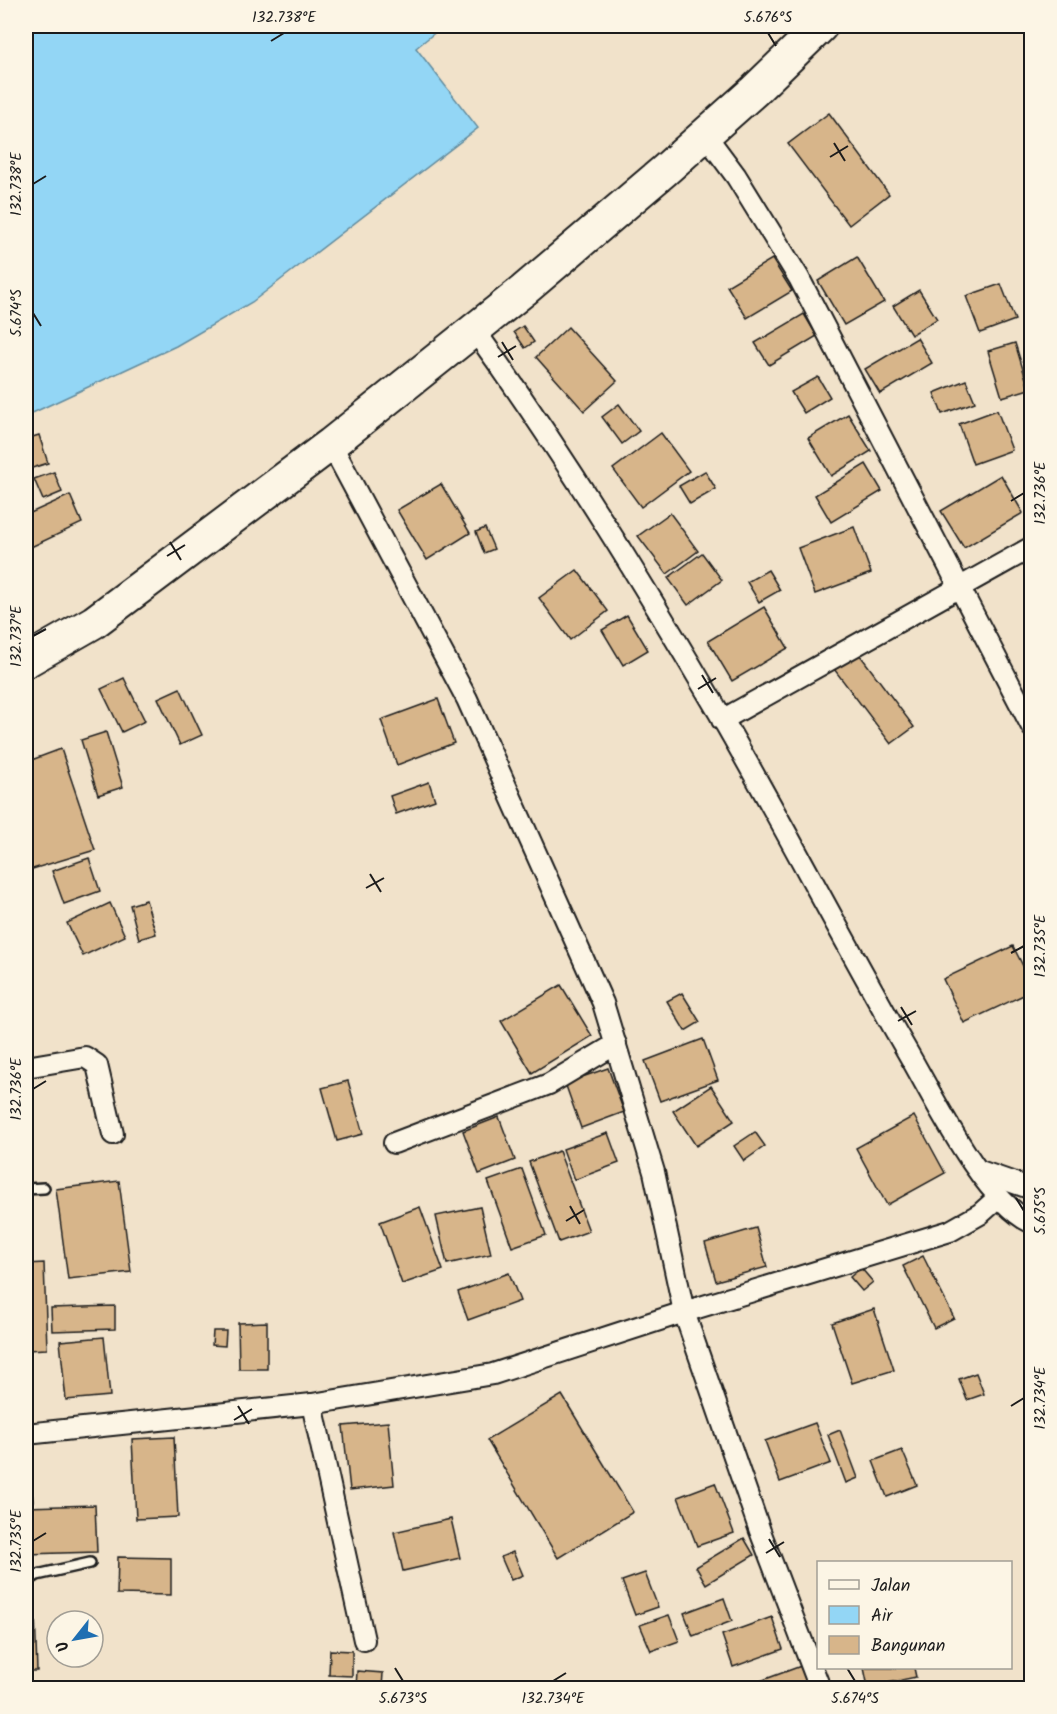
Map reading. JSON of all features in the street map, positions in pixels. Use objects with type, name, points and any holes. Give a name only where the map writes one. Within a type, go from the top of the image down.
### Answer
[{"type":"highway","points":[[26,661],[94,622],[331,444],[473,328],[524,290],[754,91],[821,26]]},
{"type":"street","points":[[704,133],[736,176],[799,278],[1032,727]]},
{"type":"street","points":[[473,328],[528,404],[594,503],[723,720],[877,999],[980,1171],[998,1198],[1013,1212],[1032,1223]]},
{"type":"street","points":[[331,444],[467,699],[603,1003],[654,1172],[684,1312],[760,1531],[820,1689]]},
{"type":"street","points":[[723,720],[1032,547]]},
{"type":"street","points":[[394,1143],[549,1084],[616,1044]]},
{"type":"street","points":[[26,1067],[85,1057],[98,1065],[113,1134]]},
{"type":"street","points":[[980,1171],[1032,1189]]},
{"type":"street","points":[[26,1434],[312,1404],[493,1374],[684,1312],[950,1231],[980,1214],[998,1198]]},
{"type":"street","points":[[312,1404],[364,1640]]},
{"type":"lane","points":[[26,1189],[44,1188]]},
{"type":"lane","points":[[26,1582],[37,1575],[90,1563]]},
{"type":"water","points":[[26,26],[443,26],[416,48],[478,128],[252,302],[176,346],[26,416]]},
{"type":"building","points":[[829,113],[889,194],[849,225],[788,144]]},
{"type":"building","points":[[857,257],[884,302],[844,325],[818,281]]},
{"type":"building","points":[[772,259],[792,291],[747,318],[727,286]]},
{"type":"building","points":[[1001,284],[1015,320],[980,333],[966,296]]},
{"type":"building","points":[[919,290],[937,319],[911,335],[893,306]]},
{"type":"building","points":[[804,314],[817,336],[769,365],[755,343]]},
{"type":"building","points":[[523,326],[534,342],[525,348],[514,332]]},
{"type":"building","points":[[568,327],[617,381],[584,411],[536,357]]},
{"type":"building","points":[[917,338],[932,363],[880,394],[865,369]]},
{"type":"building","points":[[1015,343],[1029,389],[1002,397],[988,351]]},
{"type":"building","points":[[818,377],[830,397],[804,413],[791,392]]},
{"type":"building","points":[[966,380],[975,402],[942,414],[934,393]]},
{"type":"building","points":[[619,404],[639,431],[622,444],[602,417]]},
{"type":"building","points":[[997,410],[1012,450],[973,464],[959,424]]},
{"type":"building","points":[[848,414],[871,451],[831,476],[808,438]]},
{"type":"building","points":[[661,433],[689,471],[641,507],[613,469]]},
{"type":"building","points":[[39,435],[48,463],[29,469],[26,439]]},
{"type":"building","points":[[866,464],[882,491],[831,522],[815,495]]},
{"type":"building","points":[[705,471],[716,489],[690,504],[679,486]]},
{"type":"building","points":[[54,472],[62,492],[43,500],[34,479]]},
{"type":"building","points":[[1001,475],[1023,513],[964,548],[941,511]]},
{"type":"building","points":[[441,484],[470,533],[427,560],[397,510]]},
{"type":"building","points":[[70,495],[82,523],[31,547],[26,535],[26,515]]},
{"type":"building","points":[[670,513],[698,551],[667,574],[638,536]]},
{"type":"building","points":[[854,527],[871,573],[815,594],[798,548]]},
{"type":"building","points":[[485,528],[494,549],[484,553],[476,532]]},
{"type":"building","points":[[702,553],[722,580],[688,605],[668,578]]},
{"type":"building","points":[[577,570],[608,611],[570,640],[539,598]]},
{"type":"building","points":[[768,570],[780,590],[759,602],[747,582]]},
{"type":"building","points":[[764,607],[788,648],[732,681],[708,641]]},
{"type":"building","points":[[627,615],[648,650],[623,665],[602,630]]},
{"type":"building","points":[[857,651],[914,727],[891,744],[834,669]]},
{"type":"building","points":[[124,678],[145,721],[122,732],[101,689]]},
{"type":"building","points":[[180,688],[202,735],[180,745],[158,698]]},
{"type":"building","points":[[438,699],[454,743],[397,765],[381,720]]},
{"type":"building","points":[[106,732],[123,787],[98,795],[81,740]]},
{"type":"building","points":[[61,749],[95,850],[26,871],[26,762]]},
{"type":"building","points":[[429,782],[435,800],[396,814],[390,796]]},
{"type":"building","points":[[89,858],[100,891],[64,904],[52,871]]},
{"type":"building","points":[[146,900],[156,934],[139,939],[130,905]]},
{"type":"building","points":[[110,903],[125,936],[83,956],[67,923]]},
{"type":"building","points":[[26,936],[33,957],[26,960]]},
{"type":"building","points":[[1013,946],[1032,984],[1032,991],[964,1023],[943,979]]},
{"type":"building","points":[[561,985],[592,1036],[532,1073],[501,1021]]},
{"type":"building","points":[[682,993],[700,1022],[685,1031],[667,1001]]},
{"type":"building","points":[[703,1039],[718,1080],[660,1101],[645,1061]]},
{"type":"building","points":[[608,1068],[624,1112],[581,1128],[565,1083]]},
{"type":"building","points":[[348,1081],[363,1134],[337,1141],[322,1088]]},
{"type":"building","points":[[711,1086],[734,1121],[696,1146],[673,1111]]},
{"type":"building","points":[[914,1116],[945,1173],[887,1205],[856,1148]]},
{"type":"building","points":[[499,1117],[515,1160],[479,1174],[463,1131]]},
{"type":"building","points":[[755,1132],[765,1146],[744,1161],[734,1146]]},
{"type":"building","points":[[608,1133],[619,1163],[574,1180],[563,1149]]},
{"type":"building","points":[[559,1151],[589,1231],[559,1242],[529,1162]]},
{"type":"building","points":[[522,1169],[546,1235],[512,1247],[488,1181]]},
{"type":"building","points":[[119,1181],[131,1272],[68,1279],[56,1189]]},
{"type":"building","points":[[420,1207],[443,1270],[402,1284],[380,1222]]},
{"type":"building","points":[[480,1207],[491,1254],[447,1264],[436,1216]]},
{"type":"building","points":[[756,1228],[767,1267],[716,1281],[705,1243]]},
{"type":"building","points":[[923,1256],[954,1318],[934,1328],[903,1266]]},
{"type":"building","points":[[44,1263],[47,1349],[26,1350],[26,1264]]},
{"type":"building","points":[[861,1268],[873,1282],[862,1291],[850,1277]]},
{"type":"building","points":[[509,1273],[520,1301],[468,1320],[458,1292]]},
{"type":"building","points":[[115,1306],[115,1329],[52,1331],[51,1308]]},
{"type":"building","points":[[874,1309],[894,1370],[852,1383],[832,1323]]},
{"type":"building","points":[[267,1322],[267,1369],[239,1369],[238,1323]]},
{"type":"building","points":[[213,1331],[226,1331],[225,1346],[212,1345]]},
{"type":"building","points":[[104,1337],[110,1396],[66,1400],[60,1341]]},
{"type":"building","points":[[976,1373],[984,1394],[967,1400],[959,1379]]},
{"type":"building","points":[[562,1395],[633,1512],[558,1558],[487,1440]]},
{"type":"building","points":[[388,1422],[394,1485],[350,1490],[343,1426]]},
{"type":"building","points":[[815,1423],[831,1463],[780,1482],[765,1441]]},
{"type":"building","points":[[840,1430],[858,1478],[846,1483],[828,1435]]},
{"type":"building","points":[[174,1437],[178,1517],[136,1519],[132,1439]]},
{"type":"building","points":[[902,1450],[917,1485],[887,1497],[873,1461]]},
{"type":"building","points":[[26,1455],[28,1455],[33,1501],[26,1502]]},
{"type":"building","points":[[715,1483],[734,1533],[697,1546],[678,1497]]},
{"type":"building","points":[[95,1505],[97,1552],[26,1554],[26,1507]]},
{"type":"building","points":[[451,1519],[460,1558],[403,1571],[394,1532]]},
{"type":"building","points":[[744,1538],[754,1555],[706,1584],[696,1567]]},
{"type":"building","points":[[513,1552],[523,1575],[511,1580],[501,1557]]},
{"type":"building","points":[[118,1557],[171,1558],[171,1595],[117,1594]]},
{"type":"building","points":[[645,1573],[658,1607],[635,1615],[622,1581]]},
{"type":"building","points":[[724,1598],[732,1621],[693,1636],[684,1613]]},
{"type":"building","points":[[35,1613],[37,1671],[26,1671],[26,1614]]},
{"type":"building","points":[[669,1615],[679,1641],[651,1651],[640,1625]]},
{"type":"building","points":[[772,1617],[783,1649],[733,1667],[722,1635]]},
{"type":"building","points":[[330,1650],[352,1651],[352,1676],[329,1675]]},
{"type":"building","points":[[801,1666],[809,1688],[741,1688]]},
{"type":"building","points":[[864,1669],[914,1669],[916,1677],[868,1687]]},
{"type":"building","points":[[357,1671],[383,1673],[382,1688],[356,1688]]}]
